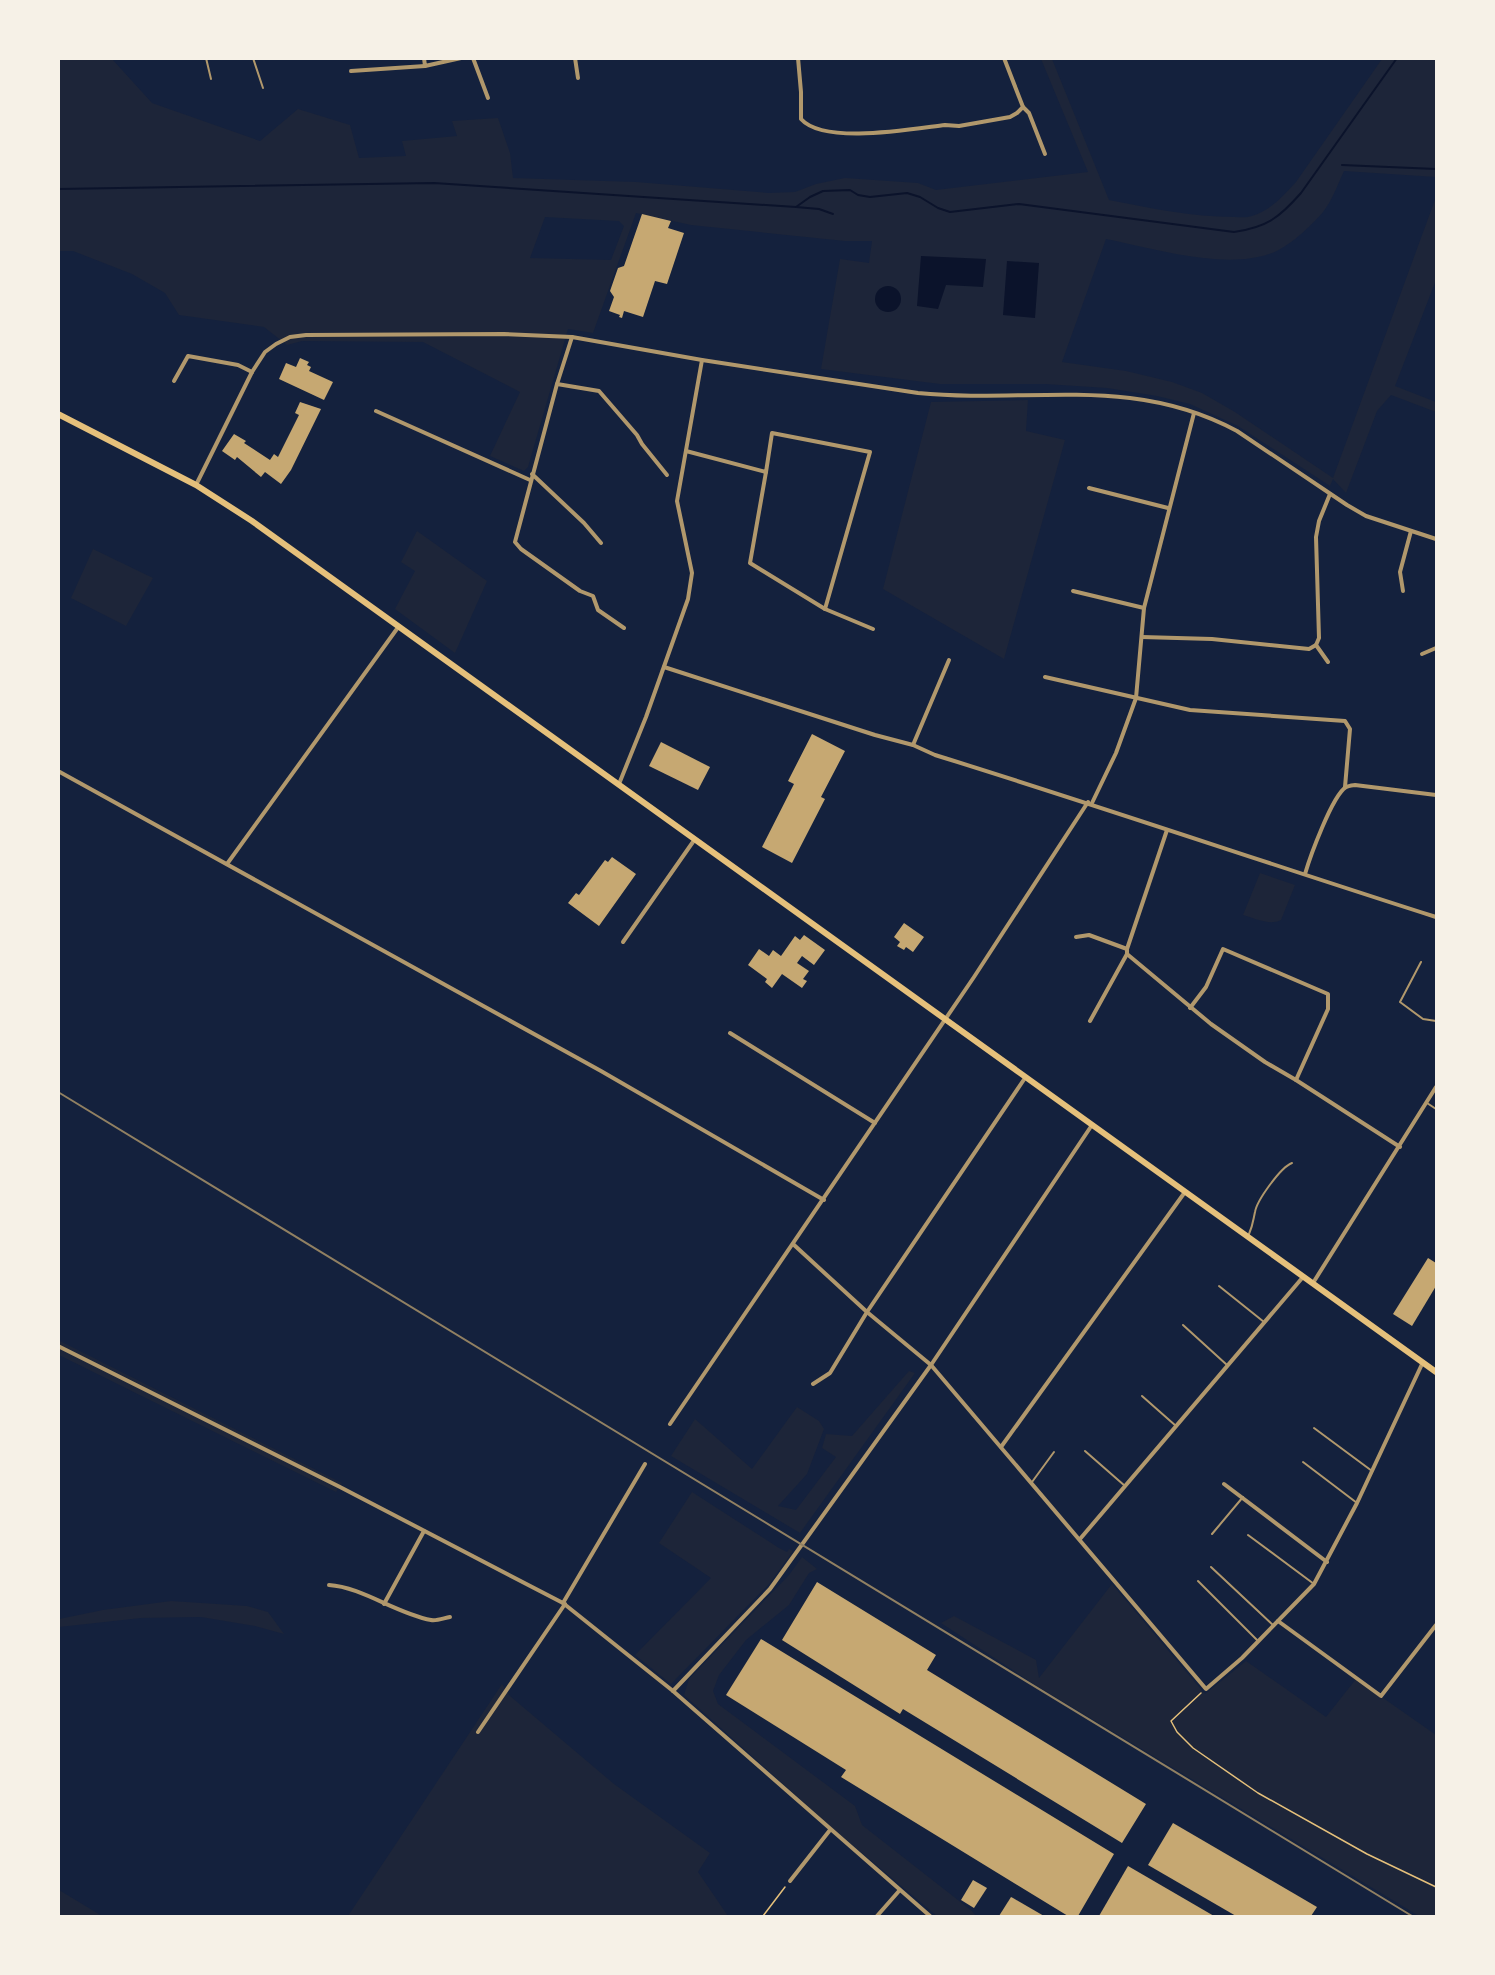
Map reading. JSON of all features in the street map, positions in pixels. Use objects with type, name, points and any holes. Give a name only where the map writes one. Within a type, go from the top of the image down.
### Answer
[{"type":"main road","points":[[58,414],[196,485],[252,521],[1437,1371]]},
{"type":"street","points":[[424,58],[425,66]]},
{"type":"street","points":[[351,71],[425,66],[461,58]]},
{"type":"street","points":[[473,58],[488,98]]},
{"type":"street","points":[[575,58],[578,78]]},
{"type":"street","points":[[798,58],[801,119],[808,126],[827,131],[866,134],[945,125],[959,126],[1010,117],[1023,107]]},
{"type":"street","points":[[883,58],[894,58]]},
{"type":"street","points":[[1004,58],[1045,154]]},
{"type":"street","points":[[196,485],[252,372],[265,352],[290,337],[494,334],[572,337],[702,360],[918,393],[949,396],[1061,393],[1110,395],[1156,402],[1219,421],[1366,516],[1437,539]]},
{"type":"street","points":[[572,337],[556,384],[515,542],[580,591],[593,596],[598,610],[624,628]]},
{"type":"street","points":[[174,381],[188,357],[238,365],[252,372]]},
{"type":"street","points":[[619,784],[688,598],[692,573],[677,501],[702,360]]},
{"type":"street","points":[[556,384],[599,391],[637,435],[667,475]]},
{"type":"street","points":[[376,411],[530,480]]},
{"type":"street","points":[[670,1424],[824,1200],[1090,803],[1116,753],[1136,698],[1144,608],[1194,413]]},
{"type":"street","points":[[825,609],[870,452],[772,433],[750,563],[825,609],[873,628]]},
{"type":"street","points":[[686,452],[766,472]]},
{"type":"street","points":[[532,474],[584,523],[601,543]]},
{"type":"street","points":[[1089,488],[1168,508]]},
{"type":"street","points":[[1142,637],[1212,639],[1308,649],[1316,645],[1319,638],[1316,537],[1319,521],[1330,494]]},
{"type":"street","points":[[1403,591],[1400,572],[1411,531]]},
{"type":"street","points":[[1073,591],[1144,608]]},
{"type":"street","points":[[227,864],[399,626]]},
{"type":"street","points":[[1316,645],[1328,662]]},
{"type":"street","points":[[1422,654],[1437,648]]},
{"type":"street","points":[[913,745],[949,660]]},
{"type":"street","points":[[664,667],[875,735],[913,745],[929,753],[1437,916]]},
{"type":"street","points":[[1045,678],[1190,710],[1345,721],[1350,729],[1345,788]]},
{"type":"street","points":[[58,771],[601,1071],[824,1200]]},
{"type":"street","points":[[1305,874],[1321,831],[1336,799],[1345,788],[1355,784],[1437,795]]},
{"type":"street","points":[[1090,1021],[1127,951],[1167,830]]},
{"type":"street","points":[[623,942],[695,838]]},
{"type":"street","points":[[1076,937],[1089,935],[1127,951],[1190,1008],[1265,1062],[1400,1147]]},
{"type":"street","points":[[1190,1008],[1206,987],[1223,949],[1328,994],[1328,1009],[1296,1080]]},
{"type":"street","points":[[730,1033],[875,1123]]},
{"type":"street","points":[[813,1384],[830,1373],[867,1312],[1026,1077]]},
{"type":"street","points":[[1313,1283],[1437,1087]]},
{"type":"street","points":[[673,1691],[770,1589],[932,1364],[1092,1124]]},
{"type":"street","points":[[1001,1447],[1185,1192]]},
{"type":"street","points":[[793,1244],[867,1312],[932,1364],[1206,1689],[1274,1626],[1314,1584],[1357,1503],[1423,1362]]},
{"type":"street","points":[[1080,1539],[1303,1276]]},
{"type":"street","points":[[58,1346],[564,1603],[673,1691],[930,1917]]},
{"type":"street","points":[[478,1732],[564,1603],[645,1464]]},
{"type":"street","points":[[1224,1484],[1327,1562]]},
{"type":"street","points":[[384,1604],[424,1531]]},
{"type":"street","points":[[329,1585],[340,1586],[433,1620],[450,1617]]},
{"type":"street","points":[[1278,1621],[1381,1696],[1437,1624]]},
{"type":"street","points":[[790,1881],[830,1830]]},
{"type":"street","points":[[877,1917],[899,1891]]},
{"type":"lane","points":[[206,58],[211,79]]},
{"type":"lane","points":[[252,58],[263,88]]},
{"type":"lane","points":[[1420,962],[1400,1002],[1423,1019],[1437,1021]]},
{"type":"lane","points":[[1427,1102],[1437,1109]]},
{"type":"lane","points":[[1248,1237],[1256,1220],[1255,1210],[1277,1174],[1286,1165],[1292,1163]]},
{"type":"lane","points":[[1220,1286],[1264,1322]]},
{"type":"lane","points":[[1184,1325],[1227,1365]]},
{"type":"lane","points":[[1142,1396],[1176,1426]]},
{"type":"lane","points":[[1314,1428],[1372,1471]]},
{"type":"lane","points":[[1085,1451],[1125,1486]]},
{"type":"lane","points":[[1032,1482],[1054,1452]]},
{"type":"lane","points":[[1303,1462],[1357,1503]]},
{"type":"lane","points":[[1212,1534],[1242,1497]]},
{"type":"lane","points":[[1248,1535],[1314,1584]]},
{"type":"lane","points":[[1211,1567],[1274,1626]]},
{"type":"lane","points":[[1198,1581],[1258,1641]]},
{"type":"path","points":[[1206,1689],[1171,1721],[1177,1732],[1193,1748],[1258,1793],[1367,1854],[1437,1887]]},
{"type":"path","points":[[763,1917],[790,1881]]},
{"type":"shaded area","points":[[59,59],[112,59],[152,103],[260,141],[298,109],[350,125],[359,158],[406,156],[402,141],[457,136],[452,121],[498,118],[510,153],[513,178],[636,182],[769,193],[795,192],[816,184],[845,178],[918,183],[936,190],[1088,172],[1041,59],[1052,59],[1109,200],[1187,214],[1250,217],[1271,206],[1296,182],[1382,59],[1436,59],[1436,177],[1344,171],[1335,192],[1318,218],[1291,242],[1276,251],[1251,258],[1209,259],[1106,239],[1062,362],[1126,371],[1172,382],[1202,393],[1235,412],[1333,478],[1436,197],[1436,280],[1395,386],[1436,402],[1436,412],[1391,395],[1377,411],[1346,493],[1333,479],[1330,486],[1238,426],[1190,404],[1157,396],[1107,388],[1045,384],[940,384],[821,369],[840,259],[869,263],[872,241],[845,241],[691,225],[636,213],[593,333],[568,329],[528,467],[524,471],[490,456],[520,392],[423,342],[302,341],[287,345],[264,327],[179,315],[165,293],[132,274],[73,251],[59,251]],"holes":[[[545,217],[619,221],[624,226],[611,260],[530,258]]]},
{"type":"shaded area","points":[[921,256],[986,259],[983,287],[946,285],[938,309],[917,306]]},
{"type":"shaded area","points":[[1007,261],[1039,263],[1035,318],[1003,315]]},
{"type":"shaded area","points":[[888,286],[897,290],[901,299],[897,308],[888,312],[879,308],[875,299],[879,290]]},
{"type":"shaded area","points":[[1028,400],[1026,431],[1065,440],[1004,659],[883,589],[931,402]]},
{"type":"shaded area","points":[[417,531],[487,581],[455,653],[395,609],[415,571],[401,562]]},
{"type":"shaded area","points":[[93,549],[153,578],[126,626],[71,598]]},
{"type":"shaded area","points":[[1260,873],[1295,885],[1281,920],[1277,922],[1267,922],[1243,915]]},
{"type":"shaded area","points":[[58,1340],[342,1483],[336,1492],[59,1355]]},
{"type":"shaded area","points":[[909,1371],[915,1373],[800,1533],[671,1456],[695,1419],[752,1469],[797,1407],[819,1421],[824,1429],[807,1474],[778,1506],[796,1510],[836,1457],[822,1448],[826,1434],[852,1436]]},
{"type":"shaded area","points":[[692,1492],[779,1548],[787,1552],[789,1549],[793,1551],[770,1583],[671,1684],[635,1655],[711,1578],[659,1543]]},
{"type":"shaded area","points":[[802,1557],[817,1569],[809,1573],[789,1605],[746,1640],[719,1675],[713,1691],[718,1704],[855,1806],[862,1825],[976,1916],[937,1916],[831,1827],[684,1695],[689,1679],[789,1575]]},
{"type":"shaded area","points":[[1112,1584],[1205,1694],[1246,1661],[1326,1717],[1356,1679],[1436,1735],[1436,1916],[1419,1916],[1037,1686],[941,1623],[954,1616],[1036,1660],[1039,1678]]},
{"type":"shaded area","points":[[171,1601],[247,1606],[268,1612],[284,1634],[255,1626],[201,1617],[141,1618],[59,1627],[59,1619],[103,1610]]},
{"type":"shaded area","points":[[502,1684],[510,1696],[614,1784],[710,1853],[698,1872],[728,1916],[348,1916]]},
{"type":"shaded area","points":[[59,1890],[102,1916],[59,1916]]},
{"type":"building","points":[[642,214],[671,221],[668,228],[684,233],[667,284],[655,281],[643,317],[624,311],[622,318],[609,311],[614,297],[610,291],[618,268],[624,266]]},
{"type":"building","points":[[300,358],[309,362],[307,365],[311,367],[309,371],[333,382],[324,400],[279,379],[286,363],[296,367]]},
{"type":"building","points":[[300,402],[321,409],[291,470],[281,484],[265,472],[261,477],[237,457],[235,460],[222,451],[234,434],[270,460],[274,454],[278,457],[299,415],[295,413]]},
{"type":"building","points":[[812,734],[845,751],[821,797],[825,799],[792,863],[762,847],[794,784],[788,781]]},
{"type":"building","points":[[661,742],[710,767],[698,790],[649,766]]},
{"type":"building","points":[[612,857],[636,874],[599,926],[568,903],[576,893],[579,895],[605,860],[608,862]]},
{"type":"building","points":[[904,923],[924,937],[913,952],[906,947],[904,950],[897,946],[900,942],[894,937]]},
{"type":"building","points":[[804,935],[825,950],[814,965],[802,956],[797,963],[809,971],[803,979],[807,981],[802,988],[782,974],[772,988],[765,982],[767,979],[748,965],[759,949],[769,956],[773,950],[781,956],[795,936],[800,940]]},
{"type":"building","points":[[1428,1258],[1436,1263],[1436,1286],[1412,1326],[1393,1314]]},
{"type":"building","points":[[817,1582],[936,1655],[927,1670],[1146,1804],[1122,1843],[903,1709],[900,1714],[782,1640]]},
{"type":"building","points":[[761,1639],[1114,1854],[1078,1916],[1068,1916],[841,1777],[846,1770],[726,1695]]},
{"type":"building","points":[[1173,1823],[1317,1907],[1311,1916],[1236,1916],[1148,1865]]},
{"type":"building","points":[[1128,1866],[1214,1916],[1099,1916]]},
{"type":"building","points":[[973,1880],[987,1888],[974,1908],[961,1900]]},
{"type":"building","points":[[1011,1897],[1013,1898],[1044,1916],[999,1916]]},
{"type":"waterway","points":[[58,189],[434,183],[796,207],[823,191],[850,190],[858,195],[870,197],[907,193],[950,212],[1019,204],[1234,232],[1272,220],[1293,202],[1397,58]]},
{"type":"waterway","points":[[1342,165],[1436,169]]},
{"type":"waterway","points":[[796,207],[819,209],[833,214]]},
{"type":"railway","points":[[58,1092],[1412,1916]]}]
